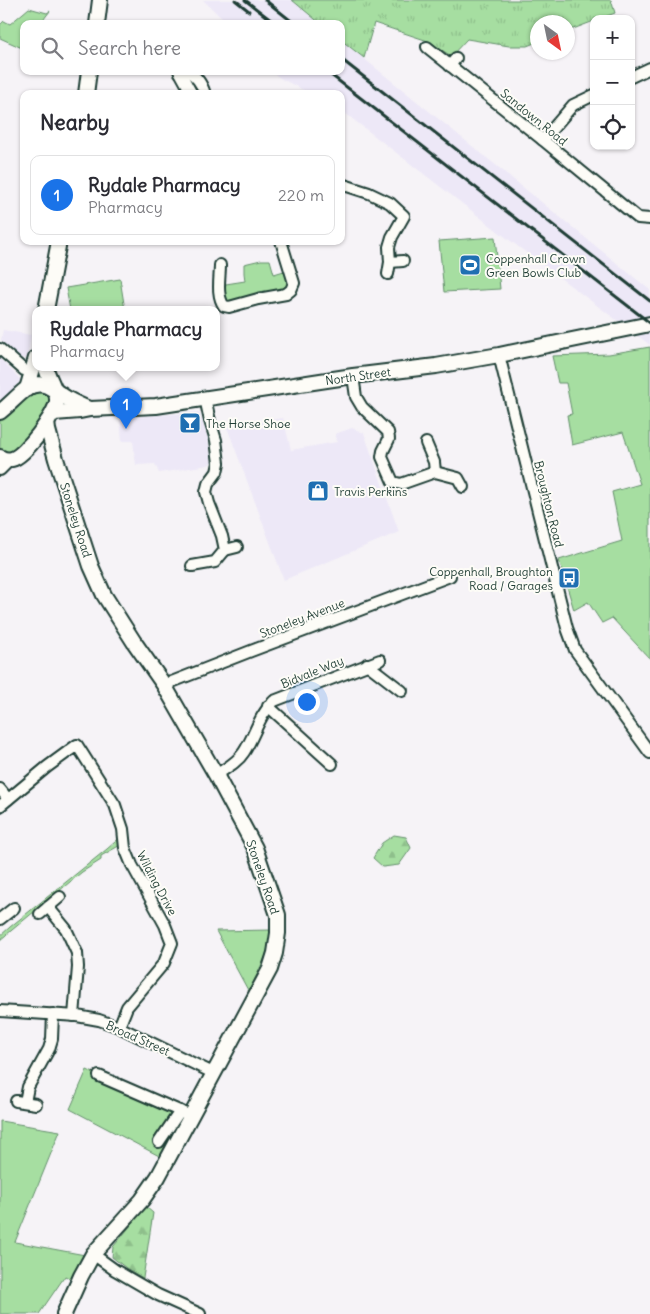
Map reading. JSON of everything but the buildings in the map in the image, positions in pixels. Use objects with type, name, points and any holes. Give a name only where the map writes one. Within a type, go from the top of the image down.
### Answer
[{"type":"street","points":[[98,20],[100,0]]},
{"type":"street","name":"Sandown Road","points":[[427,47],[453,62],[543,140],[638,218],[650,219]]},
{"type":"street","points":[[635,75],[650,68]]},
{"type":"street","points":[[87,90],[88,75]]},
{"type":"street","points":[[182,75],[190,90]]},
{"type":"street","points":[[194,75],[204,90]]},
{"type":"street","points":[[543,140],[573,105],[590,97]]},
{"type":"street","points":[[345,185],[369,193],[390,203],[409,218],[392,236],[389,247],[390,262],[388,274]]},
{"type":"street","points":[[47,306],[57,245]]},
{"type":"street","points":[[220,265],[219,291],[221,302],[224,306],[229,307],[286,294],[291,290],[294,283],[282,245]]},
{"type":"street","points":[[390,262],[403,261]]},
{"type":"street","name":"North Street","points":[[50,417],[90,409],[156,406],[353,376],[436,366],[650,324]]},
{"type":"street","points":[[0,349],[24,370],[32,372],[27,389]]},
{"type":"street","name":"Broughton Road","points":[[499,355],[567,628],[576,650],[650,753]]},
{"type":"street","points":[[47,371],[54,390]]},
{"type":"street","points":[[353,376],[356,397],[362,407],[388,432],[389,439],[382,457],[393,482],[402,484],[435,472],[458,478],[463,487]]},
{"type":"street","points":[[0,412],[35,384],[41,384],[54,390]]},
{"type":"street","name":"North Street","points":[[54,390],[90,409]]},
{"type":"street","name":"Stoneley Road","points":[[54,390],[57,402],[50,417],[48,430],[92,566],[104,595],[164,685],[216,775],[255,848],[278,915],[278,933],[270,969],[213,1073],[186,1114],[158,1177],[142,1200],[93,1254],[64,1314]]},
{"type":"street","points":[[192,566],[215,562],[224,550],[220,530],[206,492],[208,484],[217,472],[219,463],[216,440],[205,398]]},
{"type":"street","points":[[27,448],[50,417]]},
{"type":"street","points":[[426,443],[434,462],[435,472]]},
{"type":"street","points":[[0,470],[6,458],[27,448],[44,450],[56,459]]},
{"type":"street","points":[[224,550],[238,547]]},
{"type":"street","name":"Stoneley Avenue","points":[[164,685],[450,576]]},
{"type":"street","name":"Bidvale Way","points":[[268,706],[274,701],[380,660]]},
{"type":"street","points":[[367,664],[402,691]]},
{"type":"street","points":[[216,775],[233,764],[244,752],[268,706],[332,764]]},
{"type":"street","name":"Wilding Drive","points":[[4,803],[46,767],[77,745],[115,805],[123,829],[125,848],[132,865],[165,925],[172,943],[164,963],[128,1007],[119,1027]]},
{"type":"street","points":[[0,789],[4,803]]},
{"type":"street","points":[[40,914],[60,897]]},
{"type":"street","points":[[48,907],[66,929],[77,954],[78,967],[74,1016]]},
{"type":"street","points":[[1,918],[14,908]]},
{"type":"street","name":"Broad Street","points":[[0,1011],[53,1014],[99,1020],[119,1027],[213,1073]]},
{"type":"street","points":[[26,1102],[28,1088],[49,1049],[52,1039],[53,1014]]},
{"type":"street","points":[[99,1076],[186,1114],[159,1142]]},
{"type":"street","points":[[93,1254],[158,1296],[200,1314]]},
{"type":"shaded area","points":[[203,0],[292,0],[316,20],[224,20]]},
{"type":"shaded area","points":[[345,43],[650,290],[650,345],[508,239],[345,113],[345,90],[303,90],[276,75],[345,75]]},
{"type":"shaded area","points":[[3,330],[31,335],[27,359],[18,358],[1,340]]},
{"type":"shaded area","points":[[0,359],[21,380],[0,403]]},
{"type":"shaded area","points":[[199,412],[208,438],[212,462],[208,465],[159,473],[155,464],[136,465],[133,441],[122,441],[120,418]]},
{"type":"shaded area","name":"Travis Perkins","points":[[283,418],[291,450],[337,442],[335,434],[352,428],[364,433],[399,532],[284,580],[227,427]]},
{"type":"green space","points":[[292,0],[611,0],[615,13],[610,15],[590,15],[590,23],[575,28],[575,15],[530,15],[530,45],[509,46],[467,39],[451,56],[428,41],[374,23],[364,58],[345,43],[345,20],[316,20]]},
{"type":"green space","points":[[29,8],[47,13],[50,11],[43,20],[20,20],[20,47],[0,38],[0,25],[4,21],[10,24]]},
{"type":"green space","name":"Coppenhall Crown Green Bowls Club","points":[[495,237],[500,289],[444,292],[439,241]]},
{"type":"green space","points":[[270,260],[274,274],[284,271],[292,275],[291,290],[229,307],[219,291],[226,284],[245,281],[244,264]]},
{"type":"green space","points":[[120,279],[124,306],[69,306],[66,288]]},
{"type":"green space","points":[[650,347],[650,659],[612,618],[602,623],[588,602],[574,610],[559,560],[622,541],[612,492],[640,484],[623,432],[572,445],[567,415],[572,414],[566,383],[558,383],[552,356],[609,354]]},
{"type":"green space","points":[[35,384],[57,398],[27,449],[0,457],[0,413]]},
{"type":"green space","points":[[123,835],[124,843],[101,856],[101,860],[82,872],[0,940],[0,936],[10,927]]},
{"type":"green space","points":[[394,835],[406,837],[411,848],[399,865],[383,867],[373,858],[382,843]]},
{"type":"green space","points":[[272,930],[266,955],[249,992],[216,931]]},
{"type":"green space","points":[[87,1070],[191,1116],[163,1158],[70,1109]]},
{"type":"green space","points":[[0,1121],[60,1131],[15,1242],[85,1255],[73,1280],[65,1276],[39,1314],[0,1314]]},
{"type":"green space","points":[[146,1207],[153,1213],[143,1278],[112,1257],[113,1247]]},
{"type":"railway","points":[[235,0],[249,11]]},
{"type":"railway","points":[[245,0],[271,20]]},
{"type":"railway","points":[[265,0],[290,20]]},
{"type":"railway","points":[[345,62],[650,301]]},
{"type":"railway","points":[[331,75],[650,323]]},
{"type":"place","name":"Coppenhall Crown Green Bowls Club","points":[[470,265]]},
{"type":"place","name":"The Horse Shoe","points":[[190,423]]},
{"type":"place","name":"Rydale Pharmacy","points":[[126,429]]},
{"type":"place","name":"Travis Perkins","points":[[318,491]]},
{"type":"place","name":"Coppenhall, Broughton Road / Garages","points":[[569,578]]}]
